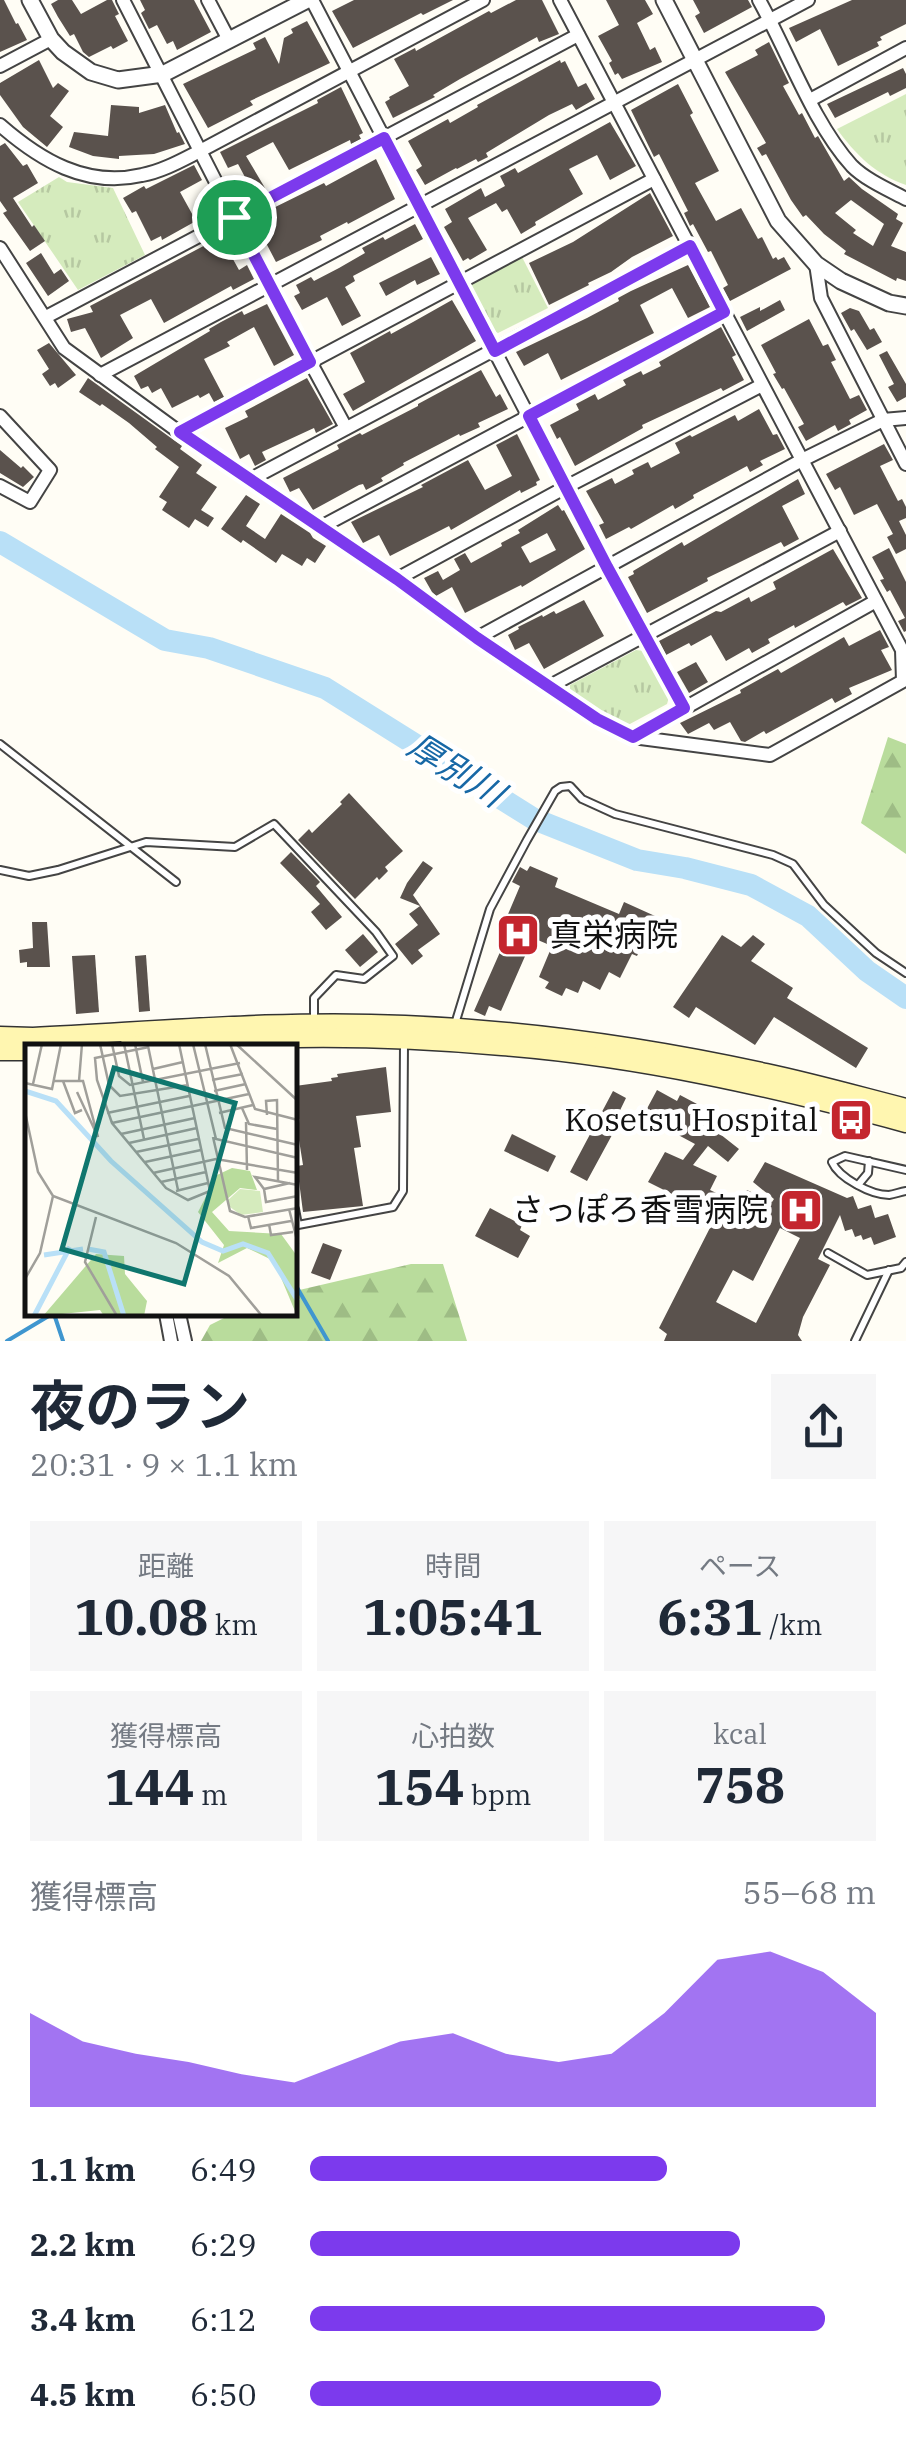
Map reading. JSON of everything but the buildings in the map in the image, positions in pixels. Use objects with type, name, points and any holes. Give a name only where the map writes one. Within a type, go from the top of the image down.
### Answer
[{"type":"main road","points":[[142,1044],[314,1024],[454,1028],[566,1038],[694,1058],[906,1108]]},
{"type":"main road","points":[[0,1036],[271,1042],[404,1040],[505,1046],[624,1060],[770,1087],[906,1123]]},
{"type":"street","points":[[30,0],[62,52],[91,72],[118,80],[163,74],[310,0],[684,708]]},
{"type":"street","points":[[123,0],[346,428]]},
{"type":"street","points":[[208,0],[230,40]]},
{"type":"street","points":[[0,125],[28,149],[64,169],[100,177],[141,176],[172,165],[483,0]]},
{"type":"street","points":[[0,248],[64,348],[597,719],[633,737],[770,755],[903,681],[902,650],[560,0]]},
{"type":"street","points":[[664,0],[778,221],[816,264],[840,281],[888,303],[906,306]]},
{"type":"street","points":[[760,0],[810,100],[854,168],[906,200]]},
{"type":"street","points":[[100,375],[808,0]]},
{"type":"street","points":[[46,317],[578,35]]},
{"type":"street","points":[[0,66],[51,39]]},
{"type":"street","points":[[810,100],[906,48]]},
{"type":"street","points":[[180,432],[654,179]]},
{"type":"street","points":[[249,480],[690,246]]},
{"type":"street","points":[[816,264],[820,298],[906,464]]},
{"type":"street","points":[[320,528],[724,312]]},
{"type":"street","points":[[397,579],[762,384]]},
{"type":"street","points":[[0,416],[50,470],[30,502],[0,486]]},
{"type":"street","points":[[477,638],[802,460],[883,420],[906,418]]},
{"type":"street","points":[[550,686],[840,531]]},
{"type":"street","points":[[633,737],[876,601]]},
{"type":"street","points":[[166,1316],[171,1341]]},
{"type":"street","points":[[180,1316],[186,1341]]},
{"type":"lane","points":[[0,744],[176,882]]},
{"type":"lane","points":[[454,1028],[490,910],[526,840],[561,787],[570,786],[582,799],[616,814],[773,855],[793,864],[824,905],[876,953],[906,973]]},
{"type":"lane","points":[[0,870],[29,876],[146,842],[235,847],[274,824],[364,919],[393,956],[364,979],[336,975],[314,998],[314,1024]]},
{"type":"lane","points":[[298,1225],[394,1206],[403,1191],[404,1040]]},
{"type":"lane","points":[[906,1170],[845,1156],[832,1162],[837,1173],[886,1195],[906,1191]]},
{"type":"lane","points":[[858,1184],[868,1173],[869,1161]]},
{"type":"lane","points":[[828,1253],[867,1275],[901,1268],[906,1262]]},
{"type":"lane","points":[[855,1341],[889,1270]]},
{"type":"green space","points":[[906,94],[906,185],[867,163],[837,129]]},
{"type":"green space","points":[[59,177],[67,182],[113,188],[145,255],[78,290],[18,202]]},
{"type":"green space","points":[[522,257],[548,308],[498,333],[471,286],[473,281]]},
{"type":"green space","points":[[636,650],[644,651],[669,697],[667,704],[628,725],[599,715],[570,695],[570,685]]},
{"type":"green space","points":[[888,737],[906,744],[906,854],[861,823]]},
{"type":"green space","points":[[411,1264],[443,1264],[467,1341],[201,1341],[210,1325],[228,1316],[298,1316],[298,1290]]},
{"type":"waterway","name":"厚別川","points":[[0,542],[165,640],[209,648],[325,688],[534,819],[637,860],[751,885],[808,916],[867,971],[906,998]]},
{"type":"waterway","points":[[298,1289],[328,1341]]},
{"type":"waterway","points":[[7,1341],[49,1316]]},
{"type":"waterway","points":[[55,1316],[63,1341]]},
{"type":"place","name":"真栄病院","points":[[518,935]]},
{"type":"place","name":"Kosetsu Hospital","points":[[851,1120]]},
{"type":"place","name":"さっぽろ香雪病院","points":[[801,1210]]},
{"type":"route","points":[[384,138],[495,351],[690,246],[724,312],[529,416],[684,708],[633,737],[597,719],[180,432],[310,362],[234,217],[384,138]]}]
